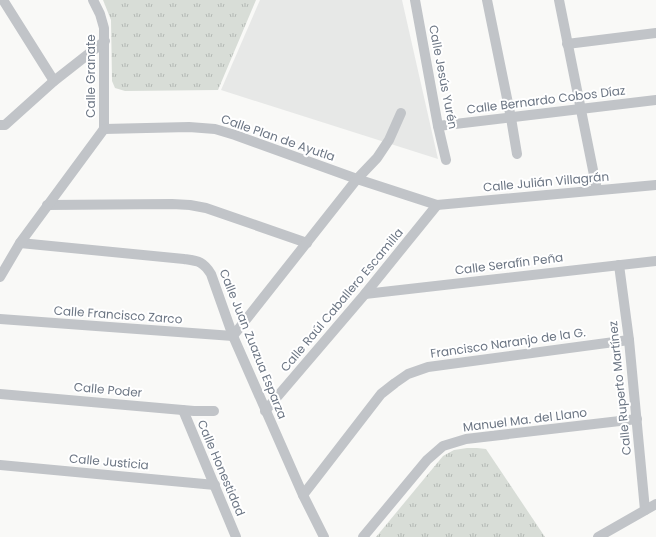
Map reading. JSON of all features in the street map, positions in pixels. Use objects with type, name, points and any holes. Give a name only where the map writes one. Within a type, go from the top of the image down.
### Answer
[{"type":"street","points":[[3,0],[54,81]]},
{"type":"street","name":"Calle Granate","points":[[93,0],[100,14],[104,28],[104,130]]},
{"type":"street","name":"Calle Jesús Yurén","points":[[415,0],[438,126],[446,160]]},
{"type":"street","points":[[487,0],[517,154]]},
{"type":"street","points":[[559,0],[597,190]]},
{"type":"street","points":[[567,44],[656,33]]},
{"type":"street","points":[[0,125],[5,125],[54,81],[105,41]]},
{"type":"street","name":"Calle Bernardo Cobos Díaz","points":[[438,126],[656,100]]},
{"type":"street","points":[[233,336],[357,179],[377,158],[389,140],[401,113]]},
{"type":"street","name":"Calle Plan de Ayutla","points":[[104,130],[189,127],[215,129],[357,179],[437,205]]},
{"type":"street","points":[[0,277],[20,242],[104,130]]},
{"type":"street","name":"Calle Julián Villagrán","points":[[437,205],[656,185]]},
{"type":"street","points":[[47,205],[190,205],[206,208],[307,243]]},
{"type":"street","name":"Calle Raúl Caballero Escamilla","points":[[266,411],[365,294],[437,205]]},
{"type":"street","name":"Calle Juan Zuazua Esparza","points":[[20,242],[197,261],[206,266],[211,274],[233,336],[302,495],[324,537]]},
{"type":"street","name":"Calle Serafín Peña","points":[[365,294],[656,261]]},
{"type":"street","name":"Calle Ruperto Martínez","points":[[618,265],[629,340],[645,510]]},
{"type":"street","name":"Calle Francisco Zarco","points":[[0,319],[233,336]]},
{"type":"street","name":"Francisco Naranjo de la G.","points":[[302,495],[381,394],[408,374],[428,367],[629,340]]},
{"type":"street","name":"Calle Poder","points":[[0,394],[194,411],[214,411]]},
{"type":"street","name":"Calle Honestidad","points":[[183,410],[236,537]]},
{"type":"street","name":"Manuel Ma. del Llano","points":[[363,537],[427,460],[443,446],[466,439],[637,419]]},
{"type":"street","name":"Calle Justicia","points":[[0,465],[215,485]]},
{"type":"street","points":[[598,537],[656,504]]},
{"type":"shaded area","points":[[260,0],[402,0],[438,159],[221,90]]},
{"type":"green space","points":[[103,0],[256,0],[218,90],[125,91],[115,88],[112,81],[111,20]]},
{"type":"green space","points":[[467,448],[486,449],[545,537],[376,537],[443,456],[454,450]]}]
